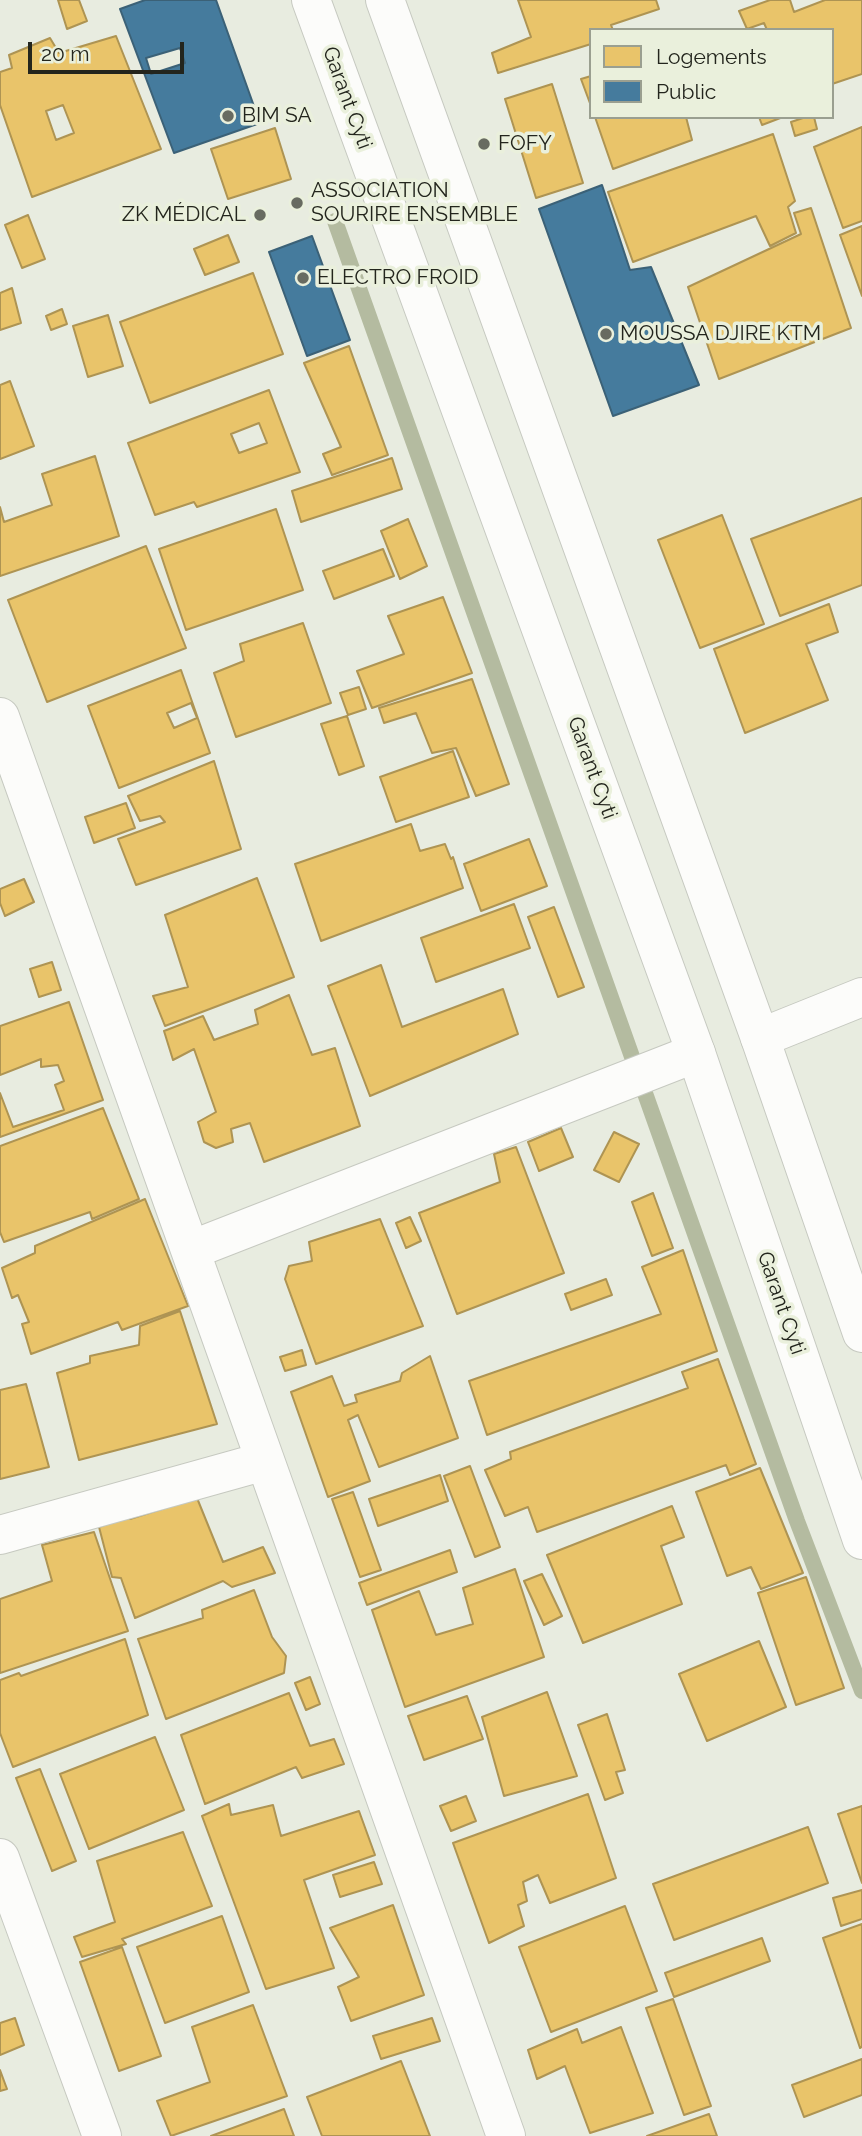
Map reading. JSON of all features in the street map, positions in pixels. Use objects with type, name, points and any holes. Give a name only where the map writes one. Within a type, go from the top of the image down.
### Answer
[{"type":"main road","name":"Garant Cyti","points":[[311,0],[696,1053],[862,1540]]},
{"type":"main road","points":[[385,0],[760,1038],[862,1334]]},
{"type":"main road","points":[[2,730],[191,1250],[506,2136]]},
{"type":"main road","points":[[760,1038],[862,997]]},
{"type":"main road","points":[[191,1250],[696,1053]]},
{"type":"main road","points":[[0,1535],[265,1461]]},
{"type":"main road","points":[[0,1858],[102,2136]]},
{"type":"building: Logements","points":[[58,0],[79,0],[87,21],[67,29]]},
{"type":"building: Logements","points":[[518,0],[656,0],[659,9],[611,25],[612,28],[589,28],[589,45],[498,73],[492,53],[531,37]]},
{"type":"building: Logements","points":[[770,0],[790,0],[794,12],[825,0],[862,0],[862,74],[834,83],[834,28],[766,28],[764,23],[747,28],[739,11]]},
{"type":"building: Logements","points":[[116,36],[161,149],[32,197],[0,105],[0,72],[12,68],[9,55],[50,38],[59,53]],"holes":[[[63,105],[74,133],[56,140],[46,111]]]},
{"type":"building: Logements","points":[[589,77],[589,101],[581,79]]},
{"type":"building: Logements","points":[[552,84],[583,183],[536,198],[505,99]]},
{"type":"building: Logements","points":[[596,119],[687,119],[692,140],[613,169]]},
{"type":"building: Logements","points":[[760,119],[778,119],[762,125]]},
{"type":"building: Logements","points":[[814,119],[817,129],[795,136],[791,122]]},
{"type":"building: Logements","points":[[862,127],[862,221],[843,228],[814,147]]},
{"type":"building: Logements","points":[[275,128],[291,179],[228,199],[211,149]]},
{"type":"building: Logements","points":[[773,134],[795,201],[788,207],[796,233],[770,246],[756,216],[633,262],[608,192]]},
{"type":"building: Logements","points":[[811,208],[851,328],[719,379],[688,287],[801,234],[794,213]]},
{"type":"building: Logements","points":[[28,215],[45,259],[22,268],[5,225]]},
{"type":"building: Logements","points":[[862,226],[862,296],[840,235]]},
{"type":"building: Logements","points":[[228,235],[239,262],[205,275],[194,249]]},
{"type":"building: Logements","points":[[253,273],[283,354],[150,403],[120,322]]},
{"type":"building: Logements","points":[[12,288],[21,323],[0,330],[0,293]]},
{"type":"building: Logements","points":[[62,309],[67,324],[51,330],[46,316]]},
{"type":"building: Logements","points":[[108,315],[123,366],[88,377],[73,326]]},
{"type":"building: Logements","points":[[349,346],[388,455],[332,475],[323,454],[341,447],[304,363]]},
{"type":"building: Logements","points":[[10,381],[34,446],[0,459],[0,385]]},
{"type":"building: Logements","points":[[269,390],[300,472],[197,507],[194,502],[155,515],[128,443]],"holes":[[[259,423],[267,443],[239,453],[231,434]]]},
{"type":"building: Logements","points":[[95,456],[119,536],[0,576],[0,507],[4,522],[52,505],[42,474]]},
{"type":"building: Logements","points":[[392,458],[402,489],[301,522],[292,491]]},
{"type":"building: Logements","points":[[862,498],[862,585],[780,616],[751,539]]},
{"type":"building: Logements","points":[[276,509],[303,590],[186,630],[159,549]]},
{"type":"building: Logements","points":[[722,515],[764,624],[700,648],[658,540]]},
{"type":"building: Logements","points":[[408,519],[427,566],[400,579],[381,531]]},
{"type":"building: Logements","points":[[146,546],[186,648],[47,702],[8,600]]},
{"type":"building: Logements","points":[[383,549],[394,576],[334,599],[323,571]]},
{"type":"building: Logements","points":[[443,597],[472,673],[372,708],[357,671],[404,654],[388,616]]},
{"type":"building: Logements","points":[[829,604],[838,632],[806,644],[828,700],[745,733],[714,649]]},
{"type":"building: Logements","points":[[303,623],[331,703],[236,737],[214,673],[244,661],[240,644]]},
{"type":"building: Logements","points":[[181,670],[210,753],[119,788],[88,706]],"holes":[[[191,703],[197,718],[174,728],[167,713]]]},
{"type":"building: Logements","points":[[472,679],[509,784],[476,796],[456,748],[432,753],[416,713],[384,723],[379,708]]},
{"type":"building: Logements","points":[[359,687],[366,709],[348,715],[340,693]]},
{"type":"building: Logements","points":[[347,716],[364,766],[339,775],[321,724]]},
{"type":"building: Logements","points":[[453,751],[469,797],[396,822],[380,777]]},
{"type":"building: Logements","points":[[214,761],[241,849],[136,885],[118,839],[165,822],[160,816],[140,821],[128,796]]},
{"type":"building: Logements","points":[[126,803],[135,828],[94,843],[85,817]]},
{"type":"building: Logements","points":[[411,824],[420,851],[445,844],[451,859],[453,857],[463,888],[321,941],[295,864]]},
{"type":"building: Logements","points":[[529,839],[547,886],[481,911],[464,864]]},
{"type":"building: Logements","points":[[257,878],[294,977],[165,1026],[153,996],[188,987],[165,915]]},
{"type":"building: Logements","points":[[24,879],[34,902],[5,916],[0,903],[0,889]]},
{"type":"building: Logements","points":[[514,904],[530,948],[436,982],[421,938]]},
{"type":"building: Logements","points":[[554,907],[584,987],[558,997],[528,917]]},
{"type":"building: Logements","points":[[52,962],[61,990],[39,997],[30,969]]},
{"type":"building: Logements","points":[[381,965],[402,1027],[503,989],[518,1034],[370,1096],[328,986]]},
{"type":"building: Logements","points":[[289,995],[312,1055],[335,1048],[360,1126],[264,1162],[250,1123],[231,1129],[233,1142],[216,1148],[204,1142],[198,1122],[216,1112],[194,1049],[173,1060],[164,1031],[203,1016],[214,1040],[258,1024],[255,1010]]},
{"type":"building: Logements","points":[[69,1002],[103,1100],[0,1137],[0,1093],[13,1127],[64,1110],[55,1085],[64,1081],[58,1065],[41,1067],[41,1059],[0,1075],[0,1026]]},
{"type":"building: Logements","points":[[103,1108],[139,1199],[92,1219],[90,1212],[4,1242],[0,1232],[0,1146]]},
{"type":"building: Logements","points":[[561,1128],[573,1157],[539,1171],[528,1142]]},
{"type":"building: Logements","points":[[614,1132],[639,1144],[619,1182],[594,1170]]},
{"type":"building: Logements","points":[[516,1147],[564,1273],[457,1314],[419,1213],[500,1182],[494,1154]]},
{"type":"building: Logements","points":[[653,1193],[673,1248],[652,1256],[632,1202]]},
{"type":"building: Logements","points":[[145,1199],[188,1306],[122,1330],[118,1322],[31,1354],[22,1324],[29,1322],[18,1295],[12,1298],[2,1268],[35,1253],[35,1246]]},
{"type":"building: Logements","points":[[410,1217],[421,1241],[406,1248],[396,1223]]},
{"type":"building: Logements","points":[[380,1219],[423,1326],[316,1364],[285,1279],[289,1266],[312,1261],[309,1242]]},
{"type":"building: Logements","points":[[683,1250],[717,1351],[487,1435],[469,1381],[661,1314],[642,1267]]},
{"type":"building: Logements","points":[[606,1279],[612,1295],[571,1310],[565,1294]]},
{"type":"building: Logements","points":[[180,1311],[217,1424],[79,1460],[57,1373],[90,1363],[90,1356],[139,1345],[140,1326]]},
{"type":"building: Logements","points":[[302,1350],[306,1365],[285,1371],[280,1357]]},
{"type":"building: Logements","points":[[430,1356],[458,1438],[379,1467],[358,1415],[348,1420],[370,1481],[328,1497],[291,1392],[332,1376],[344,1406],[357,1402],[355,1395],[400,1381],[402,1373]]},
{"type":"building: Logements","points":[[718,1359],[756,1464],[730,1475],[726,1465],[537,1532],[528,1507],[505,1516],[485,1470],[511,1459],[510,1452],[688,1388],[682,1372]]},
{"type":"building: Logements","points":[[26,1384],[49,1467],[0,1479],[0,1390]]},
{"type":"building: Logements","points":[[470,1466],[500,1547],[475,1557],[444,1476]]},
{"type":"building: Logements","points":[[760,1468],[803,1573],[761,1589],[751,1567],[727,1576],[696,1492]]},
{"type":"building: Logements","points":[[440,1475],[448,1501],[378,1526],[369,1499]]},
{"type":"building: Logements","points":[[353,1492],[381,1570],[360,1577],[332,1499]]},
{"type":"building: Logements","points":[[197,1498],[223,1562],[263,1547],[275,1573],[232,1587],[223,1581],[135,1618],[121,1578],[112,1577],[99,1527]]},
{"type":"building: Logements","points":[[672,1506],[684,1537],[661,1546],[682,1604],[583,1643],[547,1555]]},
{"type":"building: Logements","points":[[94,1532],[128,1631],[0,1673],[0,1599],[52,1581],[42,1545]]},
{"type":"building: Logements","points":[[450,1550],[457,1572],[367,1605],[359,1583]]},
{"type":"building: Logements","points":[[515,1569],[544,1657],[405,1707],[372,1610],[419,1591],[436,1635],[473,1624],[463,1588]]},
{"type":"building: Logements","points":[[542,1574],[562,1616],[544,1625],[524,1581]]},
{"type":"building: Logements","points":[[806,1577],[844,1688],[796,1705],[758,1593]]},
{"type":"building: Logements","points":[[254,1590],[272,1637],[286,1656],[284,1673],[166,1719],[138,1639],[203,1618],[202,1610]]},
{"type":"building: Logements","points":[[125,1639],[148,1715],[13,1767],[0,1733],[0,1680],[19,1673],[21,1676]]},
{"type":"building: Logements","points":[[759,1641],[786,1707],[707,1741],[679,1674]]},
{"type":"building: Logements","points":[[310,1677],[320,1704],[306,1710],[295,1683]]},
{"type":"building: Logements","points":[[547,1692],[577,1776],[504,1796],[482,1717]]},
{"type":"building: Logements","points":[[289,1693],[310,1746],[334,1739],[344,1764],[302,1778],[296,1767],[205,1804],[181,1735]]},
{"type":"building: Logements","points":[[467,1696],[483,1739],[424,1760],[408,1716]]},
{"type":"building: Logements","points":[[607,1714],[625,1770],[616,1772],[623,1793],[605,1800],[578,1725]]},
{"type":"building: Logements","points":[[155,1737],[184,1810],[89,1849],[60,1774]]},
{"type":"building: Logements","points":[[40,1769],[76,1861],[52,1871],[16,1778]]},
{"type":"building: Logements","points":[[588,1794],[616,1878],[550,1903],[538,1875],[523,1882],[527,1901],[518,1905],[524,1926],[489,1943],[453,1843]]},
{"type":"building: Logements","points":[[466,1796],[476,1821],[451,1831],[440,1806]]},
{"type":"building: Logements","points":[[229,1804],[231,1815],[273,1805],[281,1836],[359,1811],[375,1855],[304,1880],[334,1968],[266,1989],[202,1816]]},
{"type":"building: Logements","points":[[862,1806],[862,1883],[838,1814]]},
{"type":"building: Logements","points":[[808,1827],[828,1883],[674,1940],[653,1884]]},
{"type":"building: Logements","points":[[183,1832],[212,1906],[122,1939],[126,1944],[82,1957],[74,1937],[115,1922],[97,1861]]},
{"type":"building: Logements","points":[[374,1862],[382,1884],[340,1897],[333,1875]]},
{"type":"building: Logements","points":[[862,1890],[862,1919],[841,1926],[833,1898]]},
{"type":"building: Logements","points":[[393,1905],[424,1995],[351,2021],[338,1987],[359,1977],[330,1928]]},
{"type":"building: Logements","points":[[625,1906],[657,1991],[551,2032],[519,1947]]},
{"type":"building: Logements","points":[[222,1916],[249,1992],[165,2023],[137,1947]]},
{"type":"building: Logements","points":[[862,1924],[862,2047],[860,2048],[823,1938]]},
{"type":"building: Logements","points":[[762,1938],[770,1961],[674,1997],[665,1973]]},
{"type":"building: Logements","points":[[122,1947],[161,2056],[119,2071],[80,1962]]},
{"type":"building: Logements","points":[[673,1999],[711,2106],[684,2115],[646,2008]]},
{"type":"building: Logements","points":[[253,2005],[287,2096],[171,2136],[157,2101],[210,2082],[192,2027]]},
{"type":"building: Logements","points":[[15,2018],[24,2045],[0,2055],[0,2023]]},
{"type":"building: Logements","points":[[432,2018],[440,2041],[381,2059],[373,2036]]},
{"type":"building: Logements","points":[[621,2027],[653,2113],[590,2133],[565,2066],[537,2079],[528,2050],[577,2029],[582,2043]]},
{"type":"building: Logements","points":[[862,2059],[862,2095],[804,2117],[792,2085]]},
{"type":"building: Logements","points":[[401,2061],[430,2136],[322,2136],[307,2097]]},
{"type":"building: Logements","points":[[0,2070],[7,2089],[0,2091]]},
{"type":"building: Logements","points":[[284,2109],[294,2136],[211,2136]]},
{"type":"building: Logements","points":[[709,2114],[717,2136],[647,2136]]},
{"type":"building: Public","points":[[145,0],[216,0],[260,123],[174,153],[120,9]],"holes":[[[180,48],[185,63],[151,74],[146,58]]]},
{"type":"building: Public","points":[[602,185],[630,270],[651,267],[699,385],[613,416],[539,209]]},
{"type":"building: Public","points":[[312,236],[350,340],[307,356],[269,252]]},
{"type":"waterway","points":[[335,221],[797,1521],[862,1691]]},
{"type":"place","name":"BIM SA","points":[[228,116]]},
{"type":"place","name":"FOFY","points":[[484,144]]},
{"type":"place","name":"ASSOCIATION SOURIRE ENSEMBLE","points":[[297,203]]},
{"type":"place","name":"ZK MÉDICAL","points":[[260,215]]},
{"type":"place","name":"ELECTRO FROID","points":[[303,278]]},
{"type":"place","name":"MOUSSA DJIRE KTM","points":[[606,334]]}]
